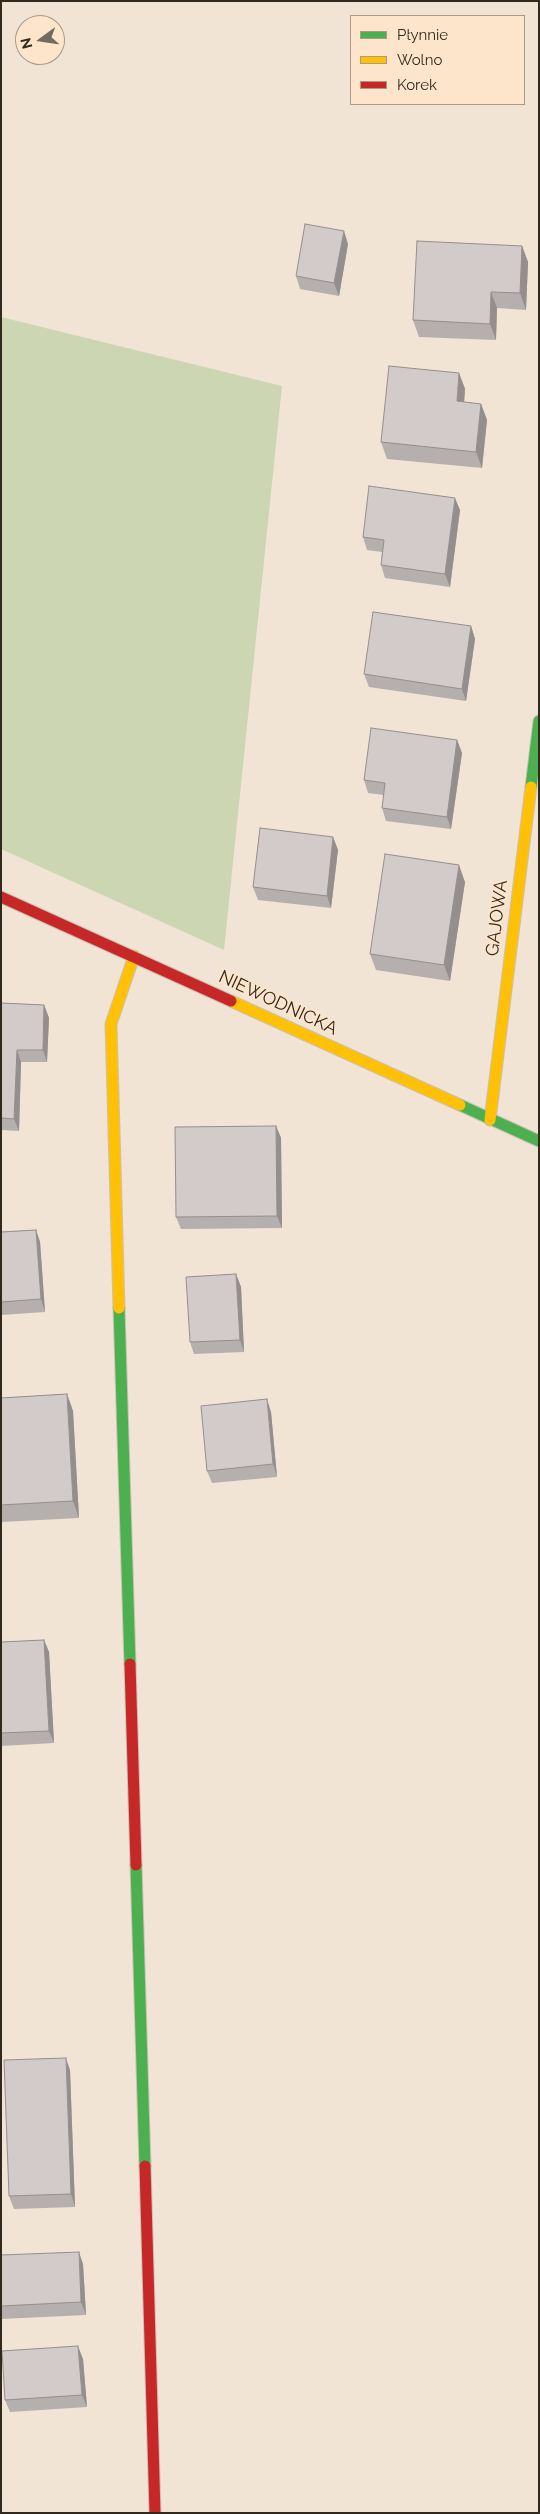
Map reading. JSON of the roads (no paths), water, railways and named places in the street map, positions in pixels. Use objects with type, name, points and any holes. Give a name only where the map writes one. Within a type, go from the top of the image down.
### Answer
[{"type":"street","name":"GAJOWA","points":[[490,1120],[539,721]]},
{"type":"street","name":"NIEWODNICKA","points":[[1,897],[539,1141]]},
{"type":"street","points":[[134,956],[111,1024],[155,2513]]}]
